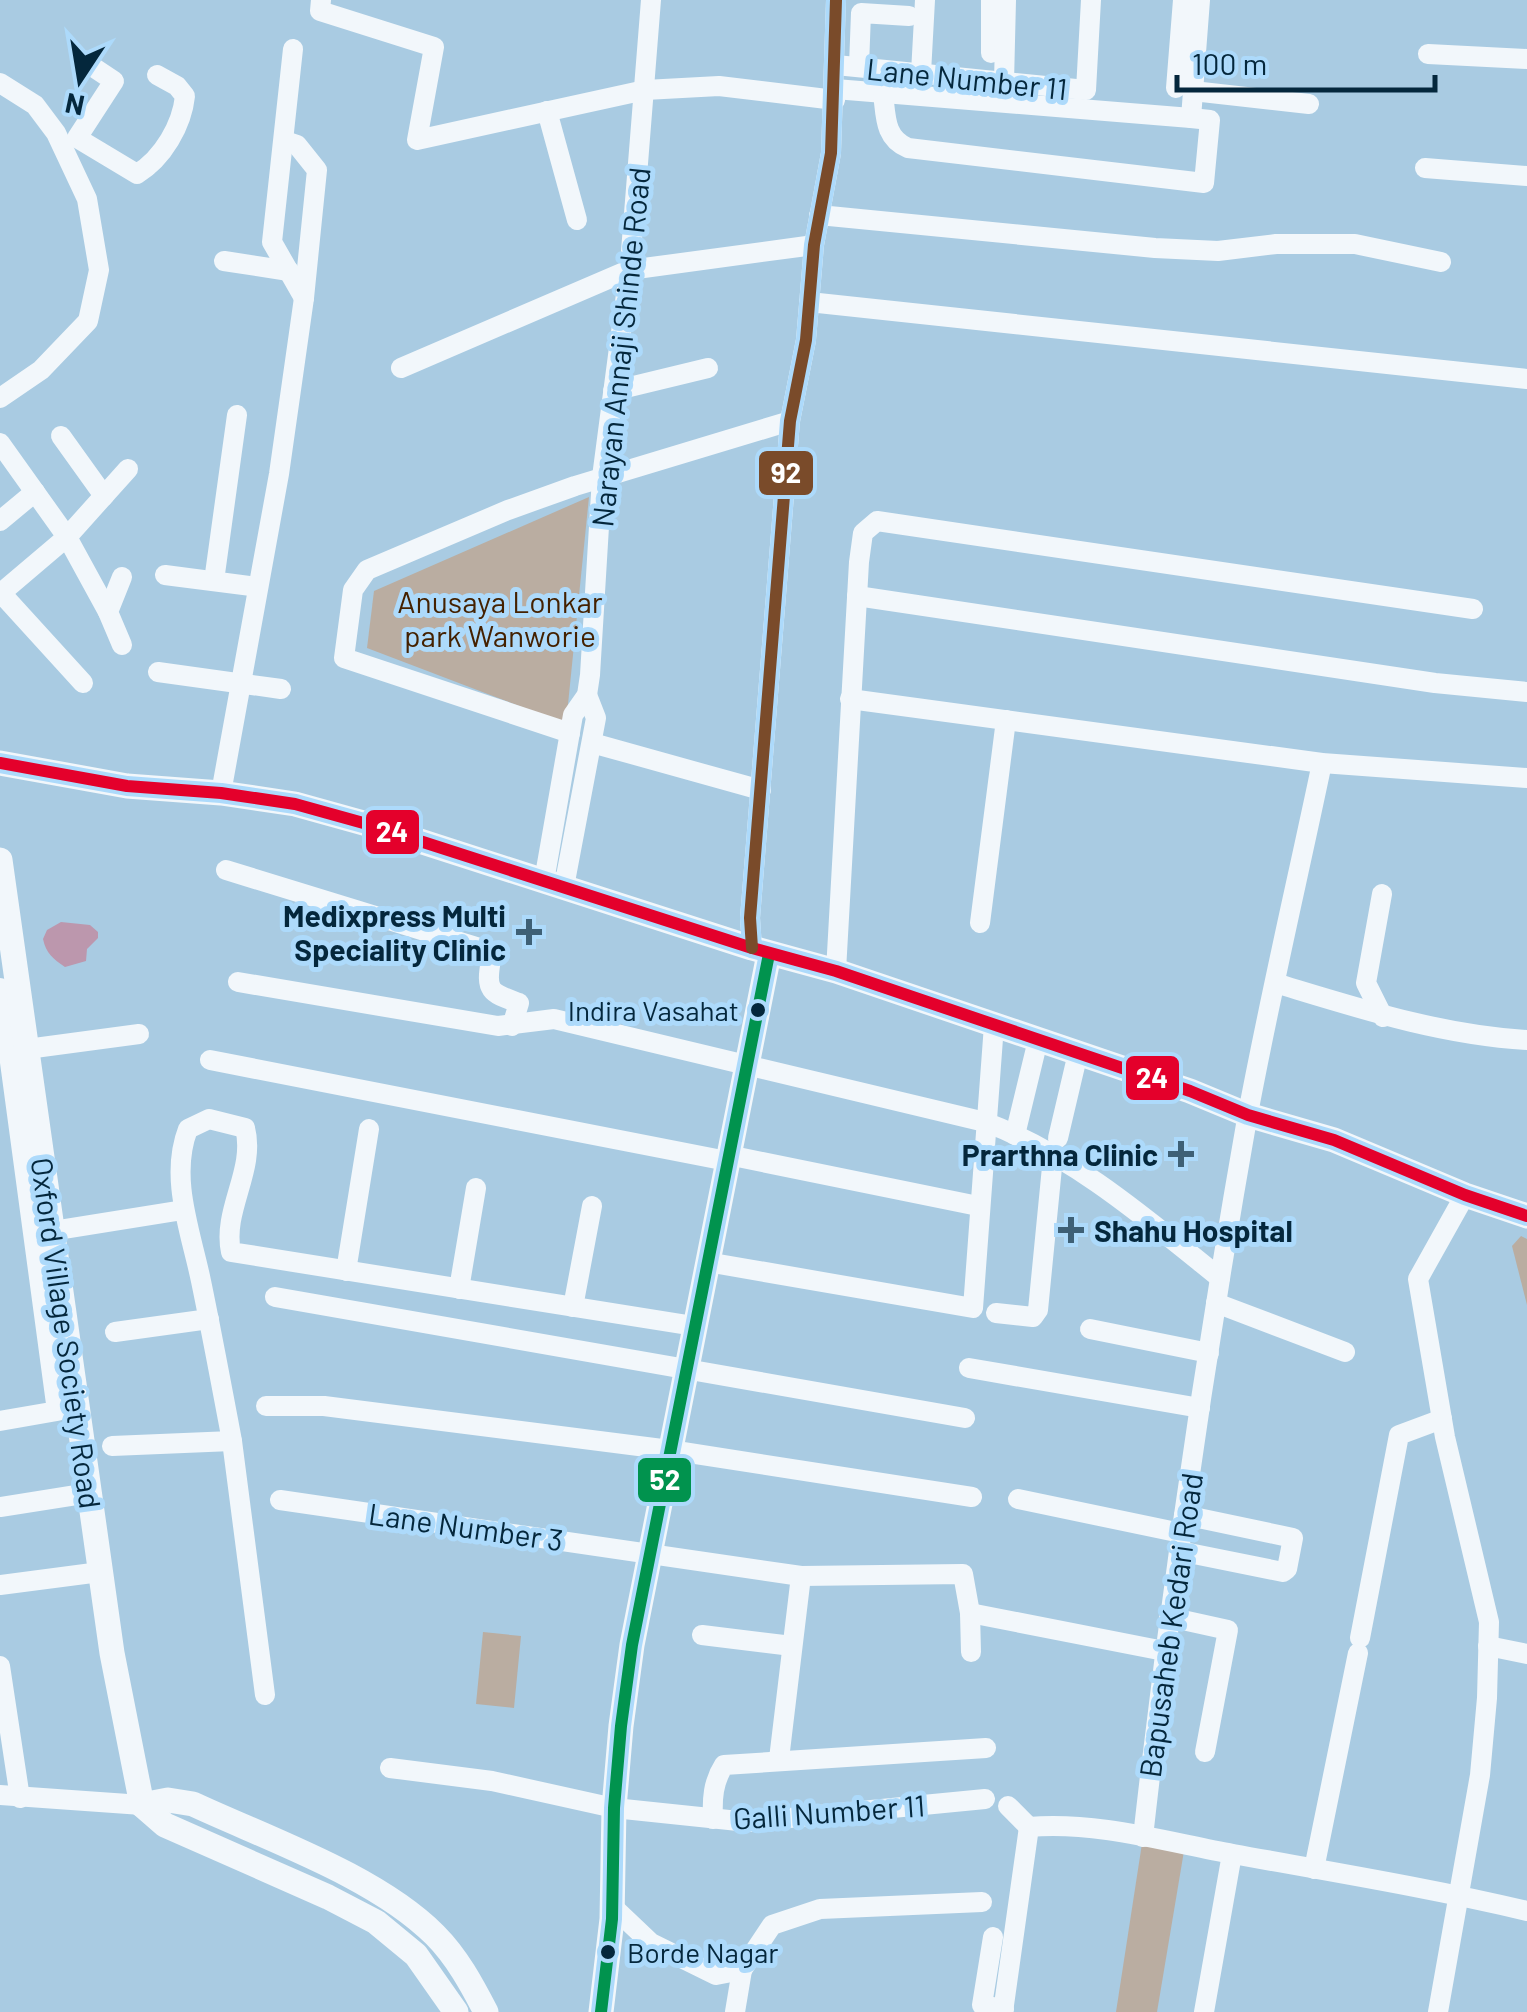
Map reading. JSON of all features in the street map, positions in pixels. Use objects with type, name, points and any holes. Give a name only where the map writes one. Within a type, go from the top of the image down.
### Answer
[{"type":"street","points":[[320,0],[320,11],[434,47],[417,140],[645,90],[719,86],[835,95],[883,93],[1210,120],[1204,183],[908,148],[894,142],[889,132],[883,93]]},
{"type":"street","name":"Narayan Annaji Shinde Road","points":[[554,884],[596,718],[588,695],[602,477],[629,270],[651,0]]},
{"type":"street","points":[[836,0],[836,65]]},
{"type":"street","points":[[921,73],[924,0]]},
{"type":"street","points":[[992,0],[997,81]]},
{"type":"street","points":[[997,81],[1006,0]]},
{"type":"street","name":"Lane Number 11","points":[[760,951],[750,918],[790,421],[806,340],[814,245],[831,153],[836,65],[1086,90],[1091,0]]},
{"type":"street","points":[[1183,0],[1184,89],[1191,118]]},
{"type":"street","points":[[1184,89],[1200,0]]},
{"type":"street","points":[[859,66],[861,13],[910,16]]},
{"type":"street","points":[[293,49],[272,242],[304,298]]},
{"type":"street","points":[[1428,54],[1527,60]]},
{"type":"street","points":[[81,59],[114,81],[76,138],[137,174],[151,163],[183,117],[184,96],[177,86],[157,75]]},
{"type":"street","points":[[0,83],[35,104],[56,133],[87,198],[98,270],[88,321],[42,370],[0,398]]},
{"type":"street","points":[[1184,89],[1308,104]]},
{"type":"street","points":[[547,111],[576,220]]},
{"type":"street","points":[[221,793],[304,298],[317,170],[297,145],[284,140]]},
{"type":"street","points":[[68,160],[83,142]]},
{"type":"street","points":[[1424,168],[1527,176]]},
{"type":"street","points":[[819,215],[1156,248],[1218,250],[1276,244],[1354,244],[1442,262]]},
{"type":"street","points":[[401,368],[629,270],[814,245]]},
{"type":"street","points":[[224,261],[289,271]]},
{"type":"street","points":[[809,302],[1527,379]]},
{"type":"street","points":[[613,391],[708,368]]},
{"type":"street","points":[[214,581],[236,415]]},
{"type":"street","points":[[570,733],[344,658],[353,590],[367,570],[508,510],[602,477],[790,421]]},
{"type":"street","points":[[61,436],[104,496]]},
{"type":"street","points":[[0,443],[67,537],[122,645]]},
{"type":"street","points":[[82,683],[0,594],[67,537],[128,468]]},
{"type":"street","points":[[0,521],[35,492]]},
{"type":"street","points":[[836,971],[856,596],[863,533],[877,521],[1473,609]]},
{"type":"street","points":[[165,575],[258,587]]},
{"type":"street","points":[[108,612],[122,577]]},
{"type":"street","points":[[856,596],[1416,680],[1527,692]]},
{"type":"street","points":[[158,672],[281,690]]},
{"type":"street","name":"Narayan Annaji Shinde Road","points":[[554,884],[570,733],[574,714],[588,695]]},
{"type":"street","points":[[850,699],[1322,764],[1527,778]]},
{"type":"street","points":[[980,923],[1006,720]]},
{"type":"street","points":[[592,744],[761,790]]},
{"type":"street","points":[[0,763],[127,786],[221,793],[324,812],[760,951],[836,971],[1248,1115],[1334,1140],[1465,1195],[1527,1216]]},
{"type":"street","name":"Bapusaheb Kedari Road","points":[[1143,1837],[1164,1650],[1220,1278],[1248,1115],[1322,764]]},
{"type":"street","name":"Oxford Village Society Road","points":[[0,861],[3,910],[52,1230],[67,1409],[89,1493],[112,1652],[142,1805]]},
{"type":"street","points":[[226,870],[483,949],[492,960],[490,989],[519,1003],[512,1026]]},
{"type":"street","points":[[1382,894],[1366,984],[1383,1017]]},
{"type":"street","points":[[600,2012],[612,1906],[614,1808],[632,1645],[746,1066],[760,951]]},
{"type":"street","points":[[238,982],[512,1026],[554,1018],[985,1122],[1055,1148],[1220,1278]]},
{"type":"street","points":[[1275,983],[1383,1017],[1437,1029],[1527,1040]]},
{"type":"street","points":[[0,988],[67,1409],[0,1422]]},
{"type":"street","points":[[707,1262],[973,1308],[994,1025]]},
{"type":"street","points":[[27,1049],[139,1034]]},
{"type":"street","points":[[1015,1135],[1038,1040]]},
{"type":"street","points":[[996,1313],[1033,1317],[1038,1310],[1055,1148],[1078,1053]]},
{"type":"street","points":[[210,1060],[978,1206]]},
{"type":"street","points":[[264,1695],[232,1441],[183,1210],[183,1142],[188,1129],[208,1118],[245,1128],[250,1148],[228,1235],[231,1252],[694,1326]]},
{"type":"street","points":[[346,1270],[369,1128]]},
{"type":"street","points":[[460,1289],[476,1188]]},
{"type":"street","points":[[1438,2012],[1480,1775],[1489,1622],[1442,1418],[1418,1280],[1465,1195]]},
{"type":"street","points":[[573,1307],[592,1206]]},
{"type":"street","points":[[52,1230],[183,1210]]},
{"type":"street","points":[[275,1297],[965,1418]]},
{"type":"street","points":[[1216,1304],[1346,1352]]},
{"type":"street","points":[[115,1332],[208,1319]]},
{"type":"street","points":[[1090,1329],[1209,1353]]},
{"type":"street","points":[[969,1368],[1200,1408]]},
{"type":"street","points":[[266,1406],[324,1406],[670,1450],[972,1497]]},
{"type":"street","points":[[1314,1869],[1399,1434],[1442,1418]]},
{"type":"street","points":[[112,1446],[232,1441]]},
{"type":"street","points":[[0,1507],[89,1493]]},
{"type":"street","points":[[1018,1499],[1181,1533],[1293,1538],[1287,1569],[1282,1572],[1181,1533]]},
{"type":"street","name":"Lane Number 3","points":[[280,1500],[801,1576],[964,1574],[970,1613]]},
{"type":"street","points":[[0,1585],[100,1572]]},
{"type":"street","points":[[779,1759],[801,1576]]},
{"type":"street","points":[[971,1652],[970,1613],[1164,1650]]},
{"type":"street","points":[[1170,1617],[1228,1630],[1205,1752]]},
{"type":"street","points":[[702,1635],[792,1646]]},
{"type":"street","points":[[1488,1646],[1527,1654]]},
{"type":"street","points":[[0,1666],[10,1796],[142,1805],[168,1800],[192,1804],[341,1872],[391,1900],[435,1936],[467,1976],[486,2012]]},
{"type":"street","points":[[713,1819],[712,1794],[724,1764],[986,1748]]},
{"type":"street","name":"Galli Number 11","points":[[390,1768],[492,1782],[614,1808],[748,1822],[985,1799]]},
{"type":"street","points":[[142,1805],[165,1824],[328,1896],[376,1922],[416,1954],[456,2012]]},
{"type":"street","points":[[1008,1806],[1029,1828]]},
{"type":"street","points":[[1029,1828],[1060,1824],[1143,1837],[1460,1895],[1527,1911]]},
{"type":"street","points":[[993,1937],[982,2005],[1003,2010],[1029,1828]]},
{"type":"street","points":[[1204,2012],[1232,1854]]},
{"type":"street","points":[[734,2012],[742,1970],[772,1925],[820,1909],[982,1902]]},
{"type":"street","points":[[612,1906],[651,1943],[716,1975],[742,1970]]},
{"type":"green space","name":"Anusaya Lonkar park Wanworie","points":[[589,497],[566,724],[367,648],[374,591]]},
{"type":"green space","points":[[1521,1236],[1527,1239],[1527,1305],[1512,1246]]},
{"type":"green space","points":[[483,1632],[521,1636],[514,1708],[476,1704]]},
{"type":"green space","points":[[1143,1837],[1185,1845],[1157,2012],[1116,2012]]},
{"type":"shaded area","points":[[61,922],[90,925],[98,932],[98,938],[87,949],[86,961],[65,967],[48,952],[43,939],[47,930]]},
{"type":"transit line","name":"92","points":[[752,948],[750,918],[790,421],[806,340],[814,245],[831,153],[836,0]]},
{"type":"transit line","name":"24","points":[[0,763],[127,786],[221,793],[295,804],[367,824],[752,948],[836,971],[1190,1091],[1248,1115],[1334,1140],[1465,1195],[1527,1216]]},
{"type":"transit line","name":"52","points":[[601,2012],[612,1919],[614,1808],[632,1645],[769,954]]},
{"type":"place","name":"Medixpress Multi Speciality Clinic","points":[[529,932]]},
{"type":"place","name":"Indira Vasahat","points":[[758,1010]]},
{"type":"place","name":"Prarthna Clinic","points":[[1181,1154]]},
{"type":"place","name":"Shahu Hospital","points":[[1071,1230]]},
{"type":"place","name":"Borde Nagar","points":[[608,1952]]}]
